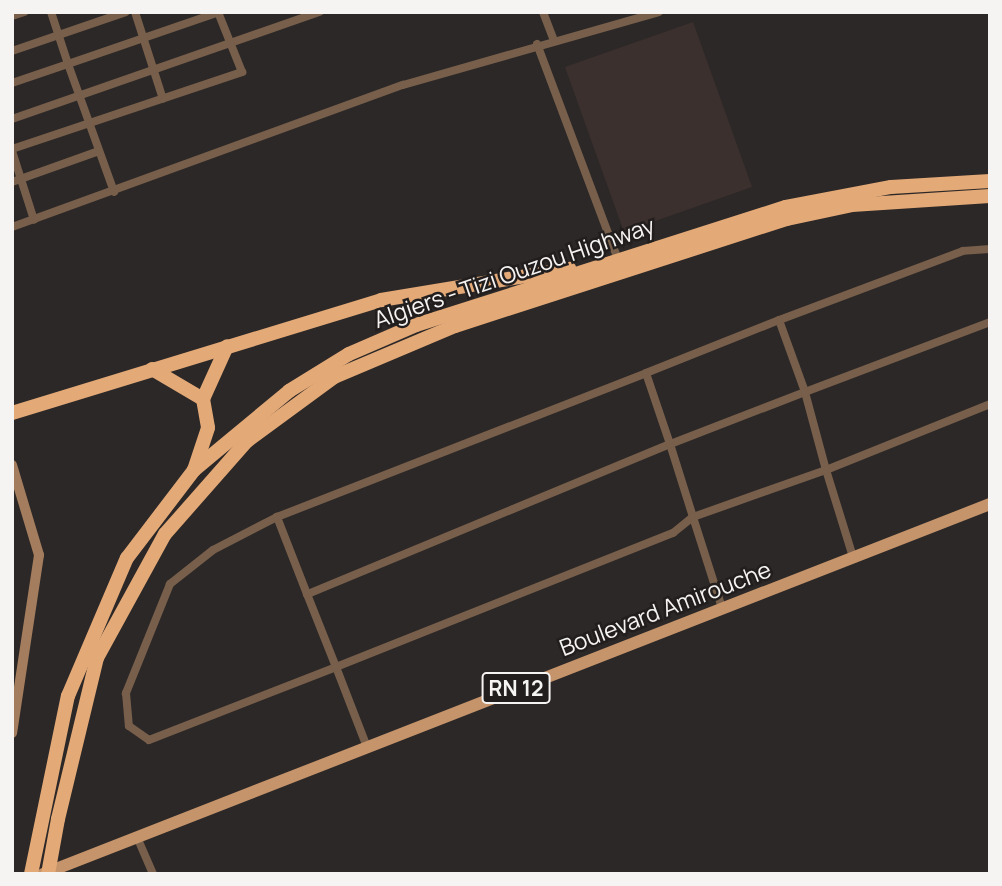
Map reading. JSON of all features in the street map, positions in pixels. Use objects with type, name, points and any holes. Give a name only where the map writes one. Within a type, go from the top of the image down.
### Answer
[{"type":"highway","name":"Algiers - Tizi Ouzou Highway","points":[[45,874],[51,816],[87,641],[127,558],[194,470],[289,391],[349,354],[463,308],[810,202],[932,182],[990,181]]},
{"type":"highway","name":"Algiers - Tizi Ouzou Highway","points":[[32,874],[97,658],[164,534],[247,441],[334,377],[454,326],[787,219],[879,202],[990,195]]},
{"type":"highway","points":[[12,413],[381,300],[592,268]]},
{"type":"highway","points":[[194,470],[208,428],[203,399],[227,346]]},
{"type":"highway","points":[[152,369],[203,399]]},
{"type":"main road","name":"Boulevard Amirouche","points":[[45,874],[990,504]]},
{"type":"street","points":[[12,16],[24,12]]},
{"type":"street","points":[[51,12],[114,192]]},
{"type":"street","points":[[12,51],[126,12]]},
{"type":"street","points":[[135,12],[163,99]]},
{"type":"street","points":[[12,83],[142,35],[218,12],[242,72],[12,150],[17,181],[34,219]]},
{"type":"street","points":[[12,119],[78,93],[320,12]]},
{"type":"street","points":[[543,12],[554,40]]},
{"type":"street","points":[[12,227],[114,192],[270,131],[537,44],[659,12]]},
{"type":"street","points":[[537,44],[618,260]]},
{"type":"street","points":[[17,181],[99,151]]},
{"type":"street","points":[[990,249],[963,251],[779,320],[277,517],[213,550],[170,584],[126,693],[129,726],[149,740],[673,533],[693,517],[826,470],[990,404]]},
{"type":"street","points":[[779,320],[805,392],[853,557]]},
{"type":"street","points":[[307,594],[670,444],[990,322]]},
{"type":"street","points":[[646,373],[722,608]]},
{"type":"street","points":[[12,465],[39,555],[12,733]]},
{"type":"street","points":[[277,517],[367,747]]},
{"type":"street","points":[[137,837],[153,874]]},
{"type":"shaded area","points":[[693,22],[752,187],[624,232],[565,67]]}]
